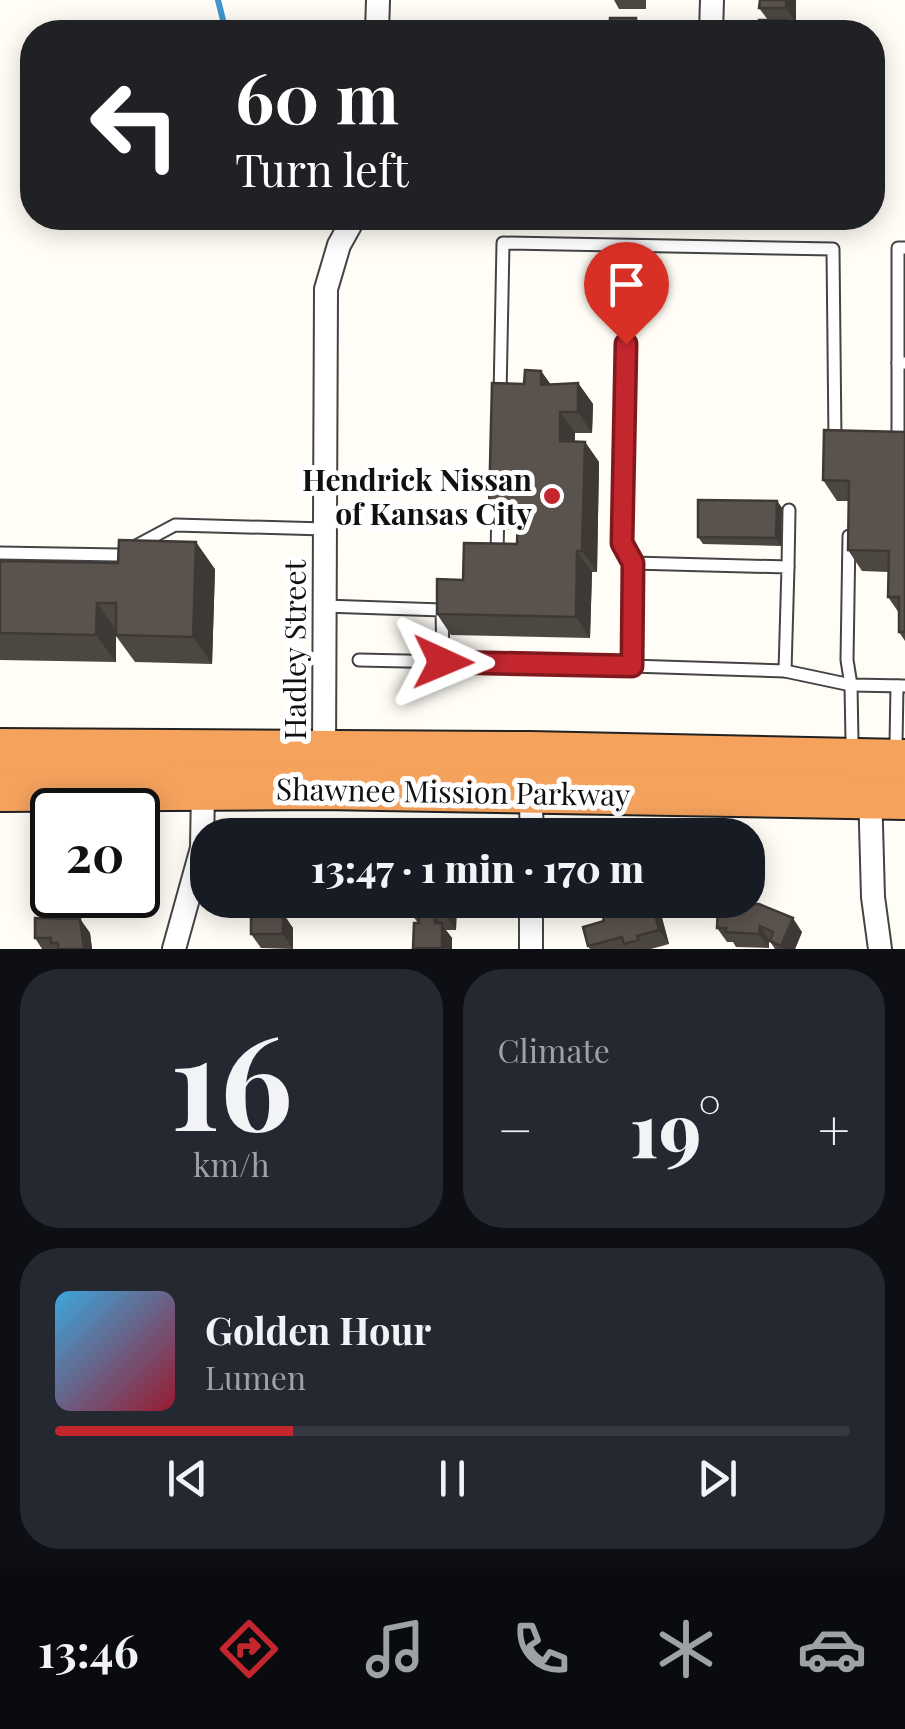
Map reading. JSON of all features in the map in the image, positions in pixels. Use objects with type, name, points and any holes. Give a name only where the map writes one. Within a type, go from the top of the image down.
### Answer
[{"type":"highway","name":"Shawnee Mission Parkway","points":[[0,750],[323,769],[888,779]]},
{"type":"highway","name":"Shawnee Mission Parkway","points":[[0,790],[203,789],[323,769]]},
{"type":"street","name":"Hadley Street","points":[[323,769],[326,289],[347,230]]},
{"type":"street","points":[[530,772],[531,818]]},
{"type":"street","points":[[880,949],[873,897],[888,779]]},
{"type":"street","points":[[174,949],[202,848],[203,789]]},
{"type":"street","points":[[531,949],[532,918]]},
{"type":"lane","points":[[500,404],[502,243],[834,249],[832,440],[850,440]]},
{"type":"lane","points":[[628,246],[622,543],[633,563],[632,666]]},
{"type":"lane","points":[[883,441],[898,442],[902,248]]},
{"type":"lane","points":[[497,554],[498,498]]},
{"type":"lane","points":[[786,670],[789,510]]},
{"type":"lane","points":[[0,552],[120,555],[175,524],[325,529]]},
{"type":"lane","points":[[849,528],[846,660],[851,685],[852,740],[888,779]]},
{"type":"lane","points":[[633,563],[788,567]]},
{"type":"lane","points":[[324,606],[442,610],[443,662]]},
{"type":"lane","points":[[360,660],[786,670],[851,685],[901,686],[896,744],[888,779]]},
{"type":"building","points":[[760,0],[786,0],[786,8],[759,8]]},
{"type":"building","name":"Hendrick Nissan of Kansas City","points":[[525,370],[541,371],[541,385],[578,383],[578,412],[560,412],[560,441],[585,442],[576,617],[437,614],[437,579],[463,580],[464,543],[517,544],[518,509],[489,508],[492,383],[524,384]]},
{"type":"building","points":[[824,430],[905,432],[905,632],[899,632],[899,597],[888,597],[889,551],[848,550],[849,481],[823,480]]},
{"type":"building","points":[[698,500],[777,501],[776,538],[698,537]]},
{"type":"building","points":[[119,540],[196,542],[193,637],[116,635],[116,603],[97,603],[96,635],[0,633],[0,561],[118,563]]},
{"type":"building","points":[[765,906],[793,918],[781,946],[770,941],[773,932],[760,926],[759,934],[717,928],[717,918],[765,918]]},
{"type":"building","points":[[35,918],[80,919],[84,949],[58,949],[58,943],[51,943],[51,938],[35,938]]},
{"type":"building","points":[[251,918],[283,918],[283,934],[251,934]]},
{"type":"building","points":[[419,918],[435,918],[435,923],[442,923],[442,948],[413,948],[414,923],[419,923]]},
{"type":"building","points":[[603,918],[656,918],[659,930],[624,944],[622,937],[588,946],[583,927],[604,921]]},
{"type":"waterway","points":[[218,0],[223,20]]},
{"type":"place","name":"Hendrick Nissan of Kansas City","points":[[552,496]]},
{"type":"route","points":[[443,662],[632,666],[633,563],[622,543],[626,344]]}]
